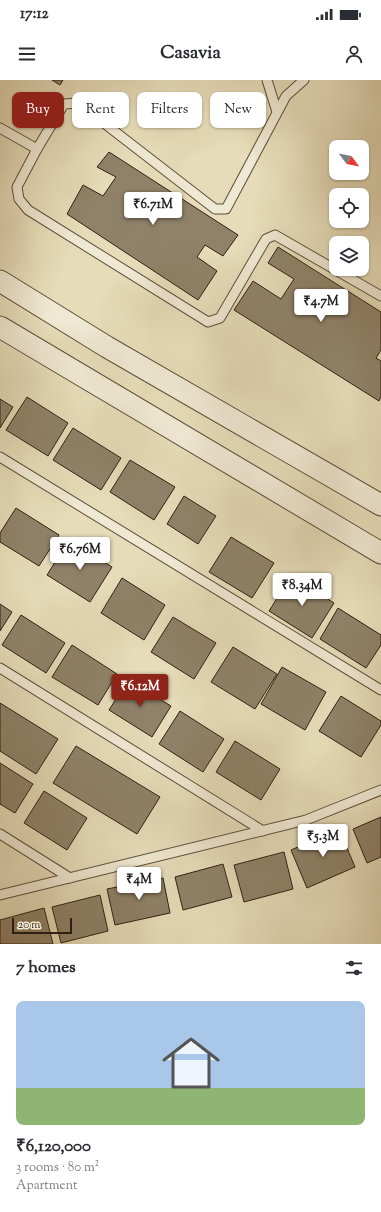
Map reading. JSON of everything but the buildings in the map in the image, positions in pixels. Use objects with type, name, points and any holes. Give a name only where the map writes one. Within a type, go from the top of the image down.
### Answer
[{"type":"street","points":[[0,281],[113,351],[381,505]]},
{"type":"street","points":[[0,327],[381,553]]},
{"type":"lane","points":[[267,80],[278,112]]},
{"type":"lane","points":[[304,80],[286,96],[226,209],[215,209],[78,103],[64,104],[36,148],[17,187],[19,199],[28,210],[208,322],[220,318],[266,239],[276,235],[381,296]]},
{"type":"lane","points":[[0,128],[36,148]]},
{"type":"lane","points":[[0,457],[381,690]]},
{"type":"lane","points":[[0,668],[263,831]]},
{"type":"lane","points":[[0,895],[306,820],[381,790]]},
{"type":"lane","points":[[0,834],[70,878]]}]
